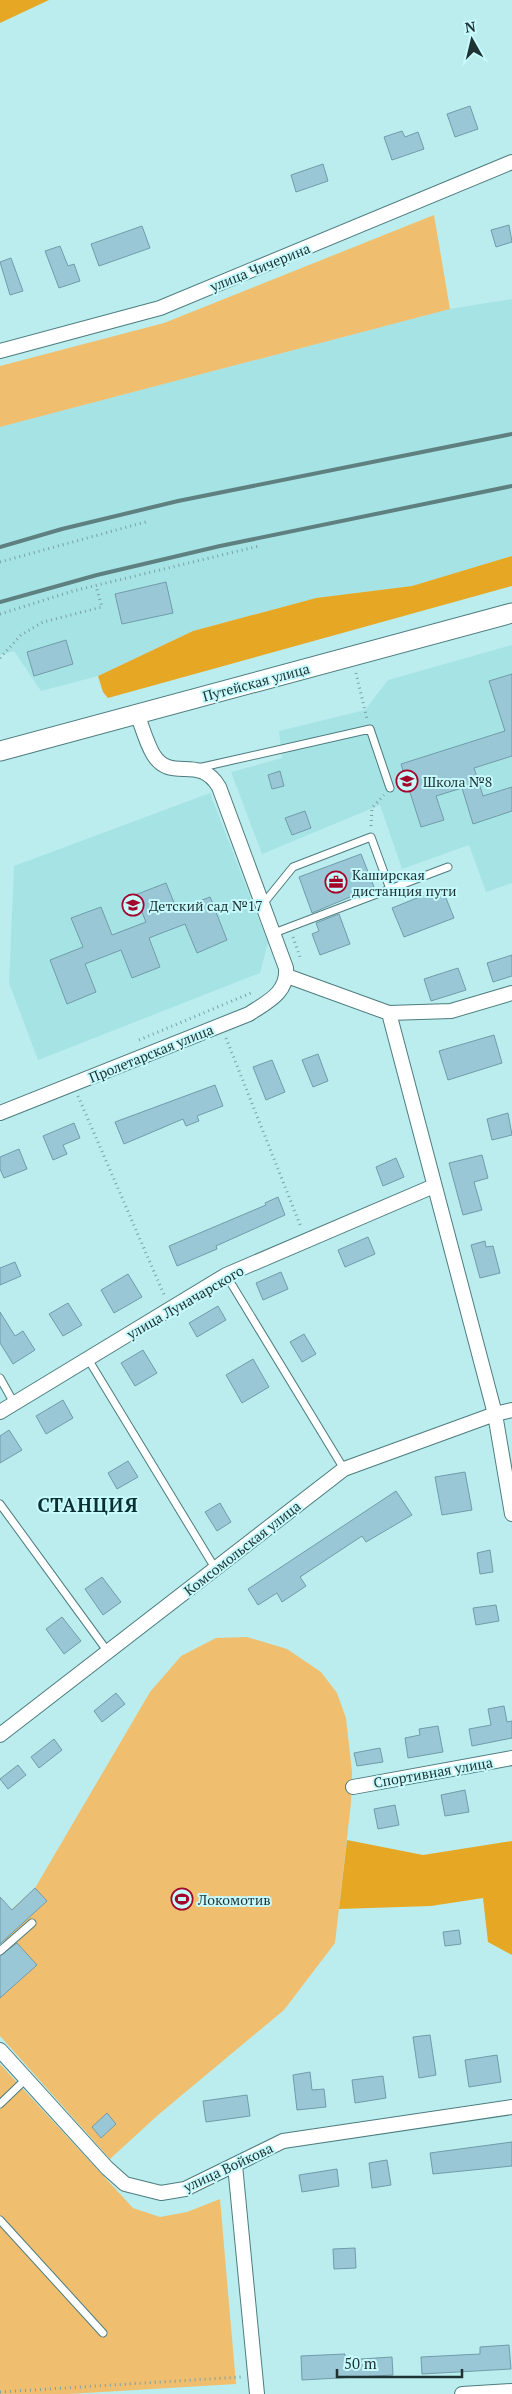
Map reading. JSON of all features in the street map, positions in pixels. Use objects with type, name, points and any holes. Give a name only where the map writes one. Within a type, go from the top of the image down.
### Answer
[{"type":"main road","name":"Путейская улица","points":[[0,751],[512,613]]},
{"type":"street","name":"улица Чичерина","points":[[0,351],[160,308],[512,162]]},
{"type":"street","points":[[137,714],[153,755],[166,766],[180,770],[197,768],[212,775],[219,787],[287,972],[390,1013],[451,1011],[512,993]]},
{"type":"street","name":"Пролетарская улица","points":[[0,1113],[249,1014],[279,995],[287,972]]},
{"type":"street","points":[[390,1013],[495,1414],[512,1514]]},
{"type":"street","name":"улица Луначарского","points":[[0,1412],[226,1275],[434,1186]]},
{"type":"street","name":"Комсомольская улица","points":[[0,1735],[344,1469],[495,1414],[512,1410]]},
{"type":"street","name":"Спортивная улица","points":[[353,1787],[512,1758]]},
{"type":"street","name":"улица Войкова","points":[[0,2050],[107,2168],[125,2184],[161,2193],[185,2189],[283,2141],[512,2107]]},
{"type":"street","points":[[235,2165],[257,2394]]},
{"type":"street","points":[[462,2394],[512,2391]]},
{"type":"lane","points":[[197,768],[370,730],[390,788]]},
{"type":"lane","points":[[263,904],[293,867],[371,837],[390,889]]},
{"type":"lane","points":[[274,933],[448,867]]},
{"type":"lane","points":[[226,1275],[344,1469]]},
{"type":"lane","points":[[88,1359],[215,1568]]},
{"type":"lane","points":[[0,1378],[14,1403]]},
{"type":"lane","points":[[0,1504],[108,1652]]},
{"type":"lane","points":[[0,1951],[32,1923]]},
{"type":"lane","points":[[0,2104],[26,2079]]},
{"type":"lane","points":[[0,2220],[103,2333]]},
{"type":"path","points":[[0,562],[149,522]]},
{"type":"path","points":[[0,614],[96,586],[259,546]]},
{"type":"path","points":[[0,658],[21,635],[43,622],[102,607],[96,586]]},
{"type":"path","points":[[356,673],[365,710]]},
{"type":"path","points":[[371,837],[372,808],[390,788],[407,783]]},
{"type":"path","points":[[287,972],[302,964],[289,927]]},
{"type":"path","points":[[138,1040],[258,990]]},
{"type":"path","points":[[221,1026],[307,1240]]},
{"type":"path","points":[[73,1084],[170,1308]]},
{"type":"path","points":[[0,2392],[255,2376]]},
{"type":"shaded area","points":[[0,0],[49,0],[0,23]]},
{"type":"shaded area","points":[[434,215],[450,309],[0,427],[0,366],[164,323]]},
{"type":"shaded area","points":[[512,299],[512,556],[412,586],[316,598],[193,631],[98,676],[41,691],[14,651],[0,655],[0,427],[450,309]]},
{"type":"shaded area","points":[[512,556],[512,586],[108,698],[103,692],[98,676],[193,631],[316,598],[412,586]]},
{"type":"shaded area","name":"Школа №8","points":[[512,645],[512,883],[486,892],[469,845],[402,869],[380,805],[262,854],[231,772],[282,758],[279,731],[365,710],[388,680]]},
{"type":"shaded area","name":"Детский сад №17","points":[[210,793],[268,943],[260,973],[38,1060],[9,983],[14,866]]},
{"type":"shaded area","name":"Локомотив","points":[[247,1637],[287,1649],[321,1672],[337,1693],[346,1718],[352,1772],[351,1803],[335,1943],[284,2010],[158,2115],[110,2159],[0,2036],[0,1971],[17,1955],[5,1940],[0,1944],[0,1920],[35,1888],[150,1692],[181,1656],[216,1638]]},
{"type":"shaded area","points":[[347,1840],[423,1855],[512,1841],[512,1955],[488,1942],[483,1898],[431,1906],[339,1909]]},
{"type":"shaded area","points":[[0,2064],[133,2208],[160,2217],[187,2212],[220,2199],[236,2384],[69,2394],[0,2394]]},
{"type":"building","points":[[470,106],[478,129],[455,137],[447,114]]},
{"type":"building","points":[[402,131],[405,137],[418,132],[424,149],[392,160],[384,137]]},
{"type":"building","points":[[323,164],[328,181],[296,192],[291,175]]},
{"type":"building","points":[[509,225],[512,242],[496,247],[491,230]]},
{"type":"building","points":[[142,226],[150,248],[99,266],[91,244]]},
{"type":"building","points":[[60,246],[68,266],[74,264],[80,281],[59,288],[45,251]]},
{"type":"building","points":[[11,258],[23,291],[10,295],[0,262]]},
{"type":"building","points":[[166,582],[173,613],[122,624],[115,594]]},
{"type":"building","points":[[66,640],[73,664],[34,676],[27,652]]},
{"type":"building","points":[[512,674],[512,756],[474,768],[483,796],[512,787],[512,811],[473,824],[462,788],[436,796],[444,820],[421,827],[401,764],[505,731],[489,681]]},
{"type":"building","points":[[280,771],[284,786],[272,789],[268,775]]},
{"type":"building","points":[[305,811],[311,828],[292,835],[285,818]]},
{"type":"building","name":"Каширская дистанция пути","points":[[361,854],[374,887],[312,913],[299,877]]},
{"type":"building","points":[[166,883],[177,910],[210,897],[227,940],[197,953],[185,924],[149,938],[160,967],[132,978],[121,950],[85,964],[96,992],[67,1004],[50,960],[83,947],[71,918],[101,907],[112,935],[146,922],[135,895]]},
{"type":"building","points":[[442,888],[454,918],[404,937],[392,908]]},
{"type":"building","points":[[339,914],[350,944],[320,955],[312,934],[319,931],[316,923]]},
{"type":"building","points":[[512,955],[512,976],[493,982],[487,963]]},
{"type":"building","points":[[458,968],[466,990],[431,1001],[424,979]]},
{"type":"building","points":[[494,1035],[502,1063],[448,1080],[439,1051]]},
{"type":"building","points":[[318,1054],[328,1081],[313,1087],[302,1060]]},
{"type":"building","points":[[272,1060],[285,1092],[266,1100],[253,1067]]},
{"type":"building","points":[[215,1085],[223,1106],[197,1116],[199,1121],[186,1126],[183,1119],[124,1144],[115,1122]]},
{"type":"building","points":[[508,1113],[512,1135],[492,1140],[487,1119]]},
{"type":"building","points":[[74,1123],[80,1138],[63,1145],[67,1154],[53,1160],[43,1136]]},
{"type":"building","points":[[19,1149],[27,1169],[4,1178],[0,1169],[0,1157]]},
{"type":"building","points":[[482,1155],[488,1178],[474,1182],[482,1210],[463,1215],[449,1163]]},
{"type":"building","points":[[396,1158],[404,1177],[383,1186],[376,1167]]},
{"type":"building","points":[[278,1197],[285,1215],[216,1246],[217,1249],[177,1266],[169,1246],[266,1205],[265,1203]]},
{"type":"building","points":[[368,1237],[375,1254],[345,1267],[338,1250]]},
{"type":"building","points":[[485,1241],[486,1247],[493,1246],[500,1273],[480,1278],[471,1245]]},
{"type":"building","points":[[15,1262],[21,1276],[0,1285],[0,1268]]},
{"type":"building","points":[[281,1272],[288,1289],[263,1300],[256,1283]]},
{"type":"building","points":[[128,1274],[142,1297],[114,1313],[101,1290]]},
{"type":"building","points":[[68,1303],[82,1325],[63,1336],[49,1314]]},
{"type":"building","points":[[218,1306],[226,1320],[197,1337],[189,1323]]},
{"type":"building","points":[[0,1312],[15,1336],[23,1331],[35,1350],[13,1364],[0,1343]]},
{"type":"building","points":[[304,1334],[316,1354],[302,1362],[290,1342]]},
{"type":"building","points":[[143,1350],[157,1373],[135,1386],[121,1363]]},
{"type":"building","points":[[253,1359],[269,1387],[242,1403],[226,1375]]},
{"type":"building","points":[[63,1400],[73,1418],[46,1434],[36,1416]]},
{"type":"building","points":[[9,1430],[22,1450],[0,1463],[0,1436]]},
{"type":"building","points":[[128,1461],[138,1477],[117,1489],[108,1473]]},
{"type":"building","points":[[465,1472],[472,1510],[442,1515],[435,1477]]},
{"type":"building","points":[[396,1491],[412,1515],[366,1542],[362,1536],[300,1577],[306,1586],[282,1602],[277,1593],[258,1605],[248,1589]]},
{"type":"building","points":[[220,1503],[231,1522],[217,1531],[205,1512]]},
{"type":"building","points":[[490,1550],[493,1572],[480,1574],[477,1553]]},
{"type":"building","points":[[102,1577],[121,1602],[103,1615],[85,1589]]},
{"type":"building","points":[[496,1605],[499,1621],[476,1625],[473,1608]]},
{"type":"building","points":[[62,1617],[81,1641],[64,1654],[46,1629]]},
{"type":"building","points":[[116,1693],[125,1704],[102,1722],[94,1711]]},
{"type":"building","points":[[504,1706],[507,1722],[512,1721],[512,1738],[472,1746],[469,1729],[491,1725],[488,1709]]},
{"type":"building","points":[[438,1726],[443,1752],[408,1758],[405,1738],[420,1735],[419,1729]]},
{"type":"building","points":[[54,1739],[62,1750],[39,1768],[31,1757]]},
{"type":"building","points":[[380,1748],[383,1762],[357,1766],[354,1753]]},
{"type":"building","points":[[18,1765],[26,1775],[8,1789],[0,1779]]},
{"type":"building","points":[[465,1790],[469,1812],[445,1816],[441,1795]]},
{"type":"building","points":[[395,1805],[399,1825],[378,1829],[374,1809]]},
{"type":"building","points":[[35,1888],[47,1901],[0,1944],[0,1897],[12,1910]]},
{"type":"building","points":[[459,1930],[461,1944],[445,1946],[443,1932]]},
{"type":"building","points":[[17,1943],[37,1965],[0,1998],[0,1956]]},
{"type":"building","points":[[430,2035],[436,2075],[419,2078],[413,2037]]},
{"type":"building","points":[[497,2055],[501,2082],[469,2087],[465,2060]]},
{"type":"building","points":[[310,2072],[312,2090],[324,2089],[326,2107],[297,2110],[293,2075]]},
{"type":"building","points":[[383,2076],[386,2098],[355,2103],[352,2080]]},
{"type":"building","points":[[247,2095],[250,2116],[206,2122],[203,2101]]},
{"type":"building","points":[[107,2113],[116,2124],[101,2138],[92,2127]]},
{"type":"building","points":[[512,2142],[512,2166],[433,2174],[430,2153]]},
{"type":"building","points":[[387,2160],[391,2185],[372,2188],[369,2163]]},
{"type":"building","points":[[337,2169],[339,2186],[302,2192],[299,2175]]},
{"type":"building","points":[[355,2248],[356,2268],[334,2269],[333,2249]]},
{"type":"building","points":[[509,2345],[511,2369],[422,2374],[421,2357],[480,2354],[480,2347]]},
{"type":"building","points":[[345,2354],[345,2360],[392,2357],[393,2375],[302,2380],[301,2356]]},
{"type":"railway","points":[[0,547],[62,529],[178,501],[512,434]]},
{"type":"railway","points":[[0,602],[97,575],[220,546],[512,486]]},
{"type":"place","name":"Школа №8","points":[[407,781]]},
{"type":"place","name":"Каширская дистанция пути","points":[[336,882]]},
{"type":"place","name":"Детский сад №17","points":[[133,905]]},
{"type":"place","name":"Локомотив","points":[[182,1899]]},
{"type":"district","name":"СТАНЦИЯ","points":[[88,1504]]}]
